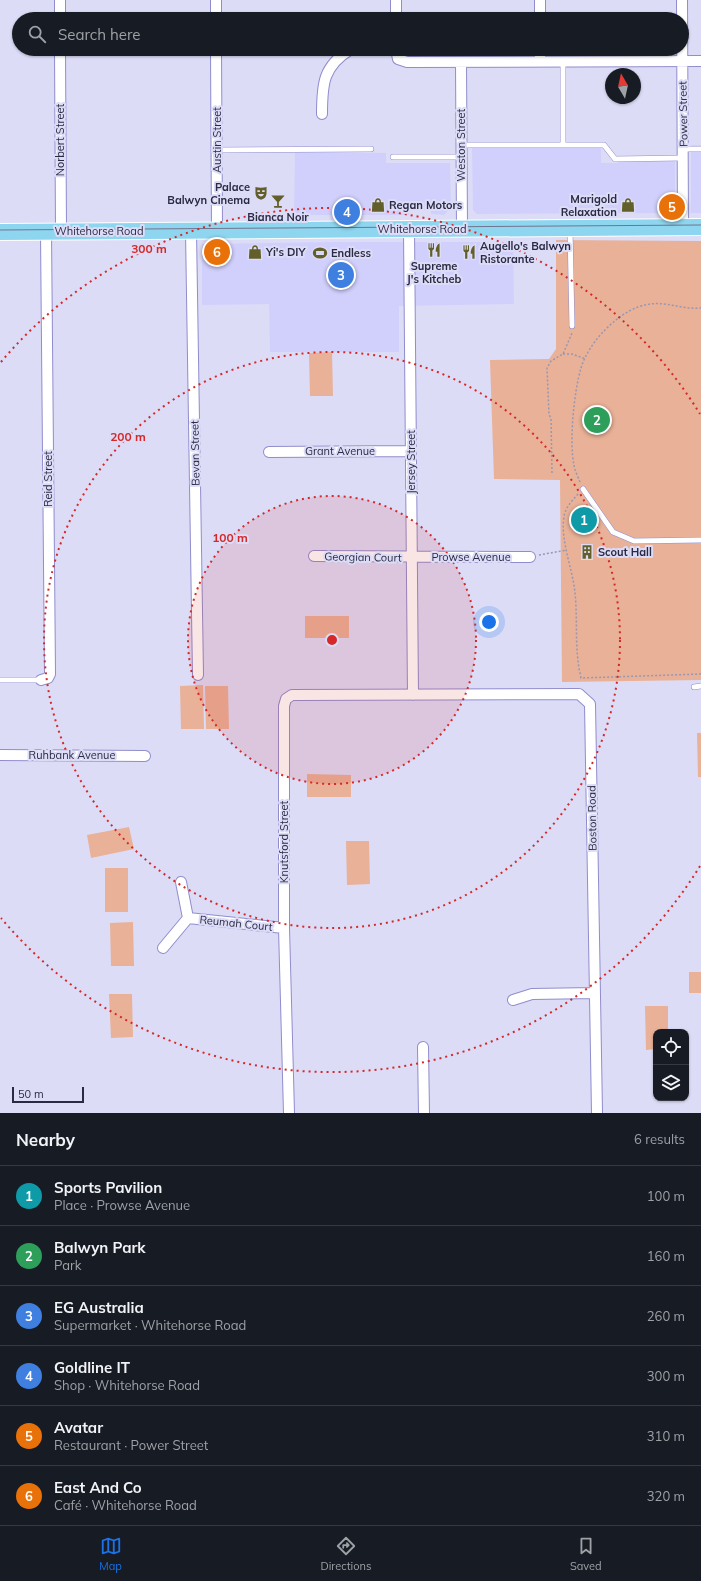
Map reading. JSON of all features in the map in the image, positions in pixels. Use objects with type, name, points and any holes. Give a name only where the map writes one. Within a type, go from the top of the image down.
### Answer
[{"type":"main road","name":"Whitehorse Road","points":[[0,232],[701,227]]},
{"type":"street","points":[[60,0],[60,12]]},
{"type":"street","points":[[216,0],[216,12]]},
{"type":"street","points":[[396,0],[396,12]]},
{"type":"street","points":[[540,0],[540,12]]},
{"type":"street","name":"Power Street","points":[[682,0],[682,12]]},
{"type":"street","name":"Norbert Street","points":[[53,232],[60,56]]},
{"type":"street","name":"Austin Street","points":[[216,56],[217,231]]},
{"type":"street","points":[[322,114],[322,88],[326,75],[334,62],[342,56]]},
{"type":"street","points":[[400,56],[407,62],[701,61]]},
{"type":"street","points":[[540,56],[540,61]]},
{"type":"street","name":"Power Street","points":[[682,56],[683,227]]},
{"type":"street","name":"Weston Street","points":[[461,62],[462,229]]},
{"type":"street","name":"Jersey Street","points":[[409,229],[413,695]]},
{"type":"street","name":"Bevan Street","points":[[191,231],[198,675]]},
{"type":"street","name":"Reid Street","points":[[41,680],[48,678],[50,674],[53,232]]},
{"type":"street","name":"Grant Avenue","points":[[269,452],[411,451]]},
{"type":"street","name":"Georgian Court","points":[[314,556],[412,557]]},
{"type":"street","name":"Prowse Avenue","points":[[412,557],[530,557]]},
{"type":"street","name":"Boston Road","points":[[413,695],[579,694],[590,704],[597,1113]]},
{"type":"street","name":"Knutsford Street","points":[[288,1113],[284,928],[284,706],[286,699],[292,695],[413,695]]},
{"type":"street","name":"Ruhbank Avenue","points":[[0,755],[145,756]]},
{"type":"street","name":"Reumah Court","points":[[181,882],[188,918]]},
{"type":"street","name":"Reumah Court","points":[[188,918],[284,928]]},
{"type":"street","name":"Reumah Court","points":[[163,948],[188,918]]},
{"type":"street","points":[[513,1000],[532,994],[595,993]]},
{"type":"street","points":[[423,1047],[424,1113]]},
{"type":"lane","points":[[562,144],[563,61]]},
{"type":"lane","points":[[461,145],[604,144],[615,159],[683,153],[701,149]]},
{"type":"lane","points":[[217,150],[371,149]]},
{"type":"lane","points":[[393,157],[461,157]]},
{"type":"lane","points":[[570,228],[572,326]]},
{"type":"lane","points":[[583,489],[612,532],[634,541],[701,540]]},
{"type":"lane","name":"Reid Street","points":[[0,680],[41,680]]},
{"type":"lane","points":[[694,687],[701,686]]},
{"type":"path","points":[[701,308],[657,304],[639,307],[626,312],[611,324],[596,340],[581,367],[575,400],[572,441],[574,465],[583,489],[565,511],[563,520],[575,592],[577,660],[581,678],[701,674]]},
{"type":"path","points":[[563,354],[572,336],[572,326]]},
{"type":"path","points":[[552,473],[551,419],[549,414],[547,368],[551,361],[563,354],[572,354],[586,359]]},
{"type":"path","points":[[530,557],[567,550]]},
{"type":"shaded area","points":[[691,145],[701,145],[701,213],[691,213]]},
{"type":"shaded area","points":[[601,147],[601,163],[618,163],[618,160],[675,160],[675,213],[477,214],[473,210],[472,148]]},
{"type":"shaded area","points":[[295,152],[386,153],[386,163],[450,163],[451,208],[444,215],[431,214],[431,210],[409,210],[409,215],[294,215]]},
{"type":"shaded area","points":[[556,240],[701,241],[701,680],[562,682],[560,480],[494,479],[490,360],[549,359],[556,349]]},
{"type":"shaded area","points":[[513,242],[514,304],[399,306],[399,352],[270,352],[269,304],[202,305],[202,244]]},
{"type":"shaded area","points":[[332,352],[333,396],[310,396],[309,353]]},
{"type":"shaded area","points":[[305,616],[349,616],[349,638],[305,638]]},
{"type":"shaded area","points":[[203,685],[204,729],[181,729],[180,686]]},
{"type":"shaded area","points":[[205,686],[228,686],[229,729],[206,729]]},
{"type":"shaded area","points":[[697,733],[701,733],[701,777],[698,777]]},
{"type":"shaded area","points":[[307,774],[351,775],[351,797],[307,797]]},
{"type":"shaded area","points":[[129,827],[134,849],[91,858],[87,835]]},
{"type":"shaded area","points":[[346,841],[369,841],[370,884],[347,885]]},
{"type":"shaded area","points":[[105,868],[128,868],[128,912],[105,912]]},
{"type":"shaded area","points":[[133,922],[134,966],[111,966],[110,923]]},
{"type":"shaded area","points":[[689,972],[701,972],[701,993],[689,993]]},
{"type":"shaded area","points":[[109,994],[132,994],[133,1037],[111,1038]]},
{"type":"shaded area","points":[[645,1006],[668,1006],[668,1029],[653,1029],[653,1049],[646,1050]]},
{"type":"tram line","points":[[0,230],[701,225]]},
{"type":"place","name":"Palace Balwyn Cinema","points":[[261,193]]},
{"type":"place","name":"Bianca Noir","points":[[278,201]]},
{"type":"place","name":"Regan Motors","points":[[378,205]]},
{"type":"place","name":"Marigold Relaxation","points":[[628,205]]},
{"type":"place","name":"Avatar","points":[[672,207]]},
{"type":"place","name":"Goldline IT","points":[[347,212]]},
{"type":"place","name":"Supreme J's Kitcheb","points":[[434,250]]},
{"type":"place","name":"East And Co","points":[[217,252]]},
{"type":"place","name":"Yi's DIY","points":[[255,252]]},
{"type":"place","name":"Augello's Balwyn Ristorante","points":[[469,252]]},
{"type":"place","name":"Endless","points":[[320,253]]},
{"type":"place","name":"EG Australia","points":[[341,275]]},
{"type":"place","name":"Balwyn Park","points":[[597,420]]},
{"type":"place","name":"Sports Pavilion","points":[[584,520]]},
{"type":"place","name":"Scout Hall","points":[[587,552]]}]
